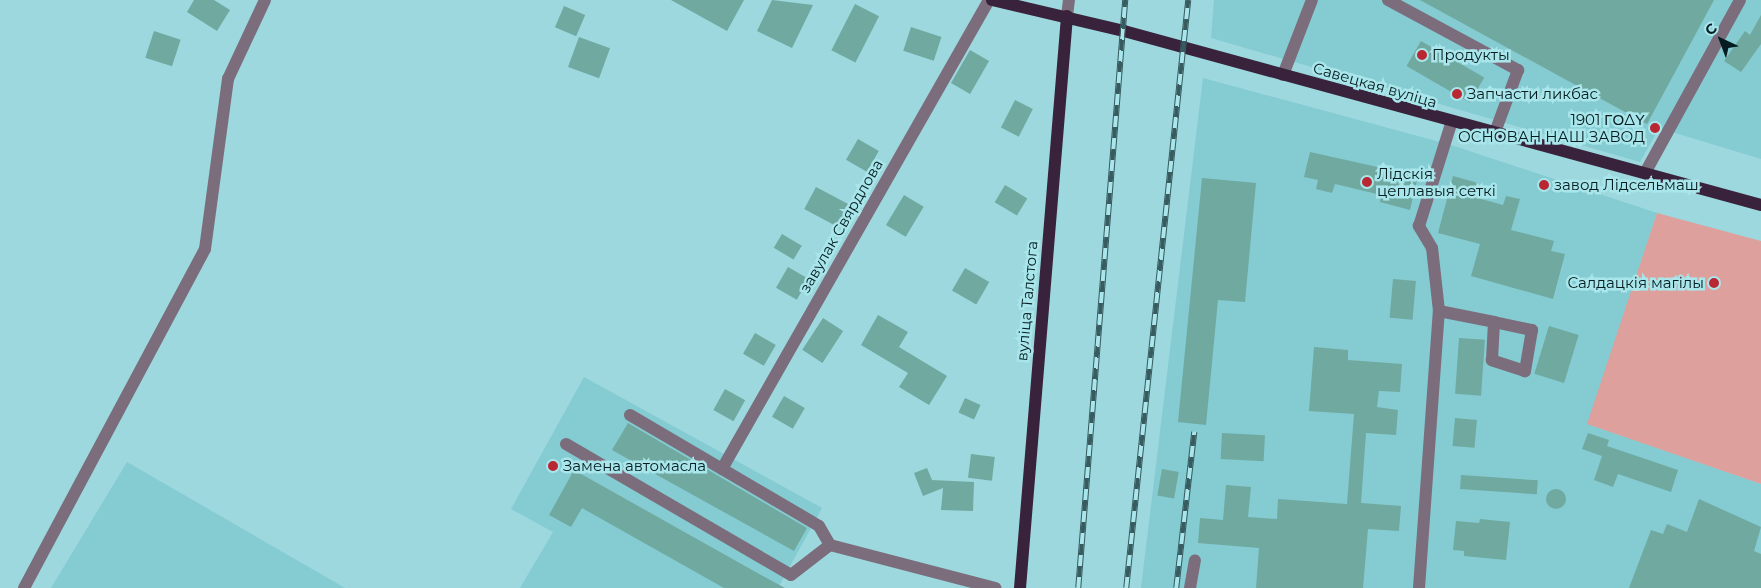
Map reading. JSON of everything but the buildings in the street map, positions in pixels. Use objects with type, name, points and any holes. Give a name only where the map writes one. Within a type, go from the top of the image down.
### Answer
[{"type":"main road","name":"Савецкая вуліца","points":[[990,0],[1067,16],[1283,75],[1451,124],[1646,173],[1761,205]]},
{"type":"main road","name":"вуліца Талстога","points":[[1020,588],[1067,16]]},
{"type":"street","points":[[24,588],[205,249],[228,79],[265,0]]},
{"type":"street","name":"завулак Свярдлова","points":[[722,469],[990,0]]},
{"type":"street","points":[[1067,16],[1069,0]]},
{"type":"street","points":[[1283,75],[1312,0]]},
{"type":"street","points":[[1388,0],[1518,70],[1494,134]]},
{"type":"street","points":[[1646,173],[1740,0]]},
{"type":"street","points":[[1419,588],[1439,311],[1432,248],[1419,226],[1451,124]]},
{"type":"street","points":[[1439,311],[1494,322]]},
{"type":"street","points":[[630,415],[819,526],[830,545],[995,588]]},
{"type":"street","points":[[566,444],[791,575],[830,545]]},
{"type":"street","points":[[1190,588],[1195,560]]},
{"type":"shaded area","points":[[1214,0],[1761,0],[1761,159],[1659,128],[1640,162],[1211,38]]},
{"type":"shaded area","points":[[1203,78],[1451,145],[1657,213],[1588,424],[1761,484],[1761,588],[1141,588]]},
{"type":"shaded area","points":[[1657,213],[1761,241],[1761,484],[1587,424]]},
{"type":"shaded area","points":[[584,377],[822,508],[778,588],[520,588],[553,532],[511,509]]},
{"type":"shaded area","points":[[127,462],[345,588],[51,588]]},
{"type":"railway","points":[[1078,588],[1125,0]]},
{"type":"railway","points":[[1126,588],[1188,0]]},
{"type":"railway","points":[[1176,588],[1194,432]]},
{"type":"place","name":"Продукты","points":[[1422,55]]},
{"type":"place","name":"Запчасти ликбас","points":[[1457,94]]},
{"type":"place","name":"1901 ΓΟΔΥ ОСНОВАН НАШ ЗАВОД","points":[[1655,128]]},
{"type":"place","name":"Лідскія цеплавыя сеткі","points":[[1367,182]]},
{"type":"place","name":"завод Лідсельмаш","points":[[1544,185]]},
{"type":"place","name":"Салдацкія магілы","points":[[1714,283]]},
{"type":"place","name":"Замена автомасла","points":[[553,466]]}]
